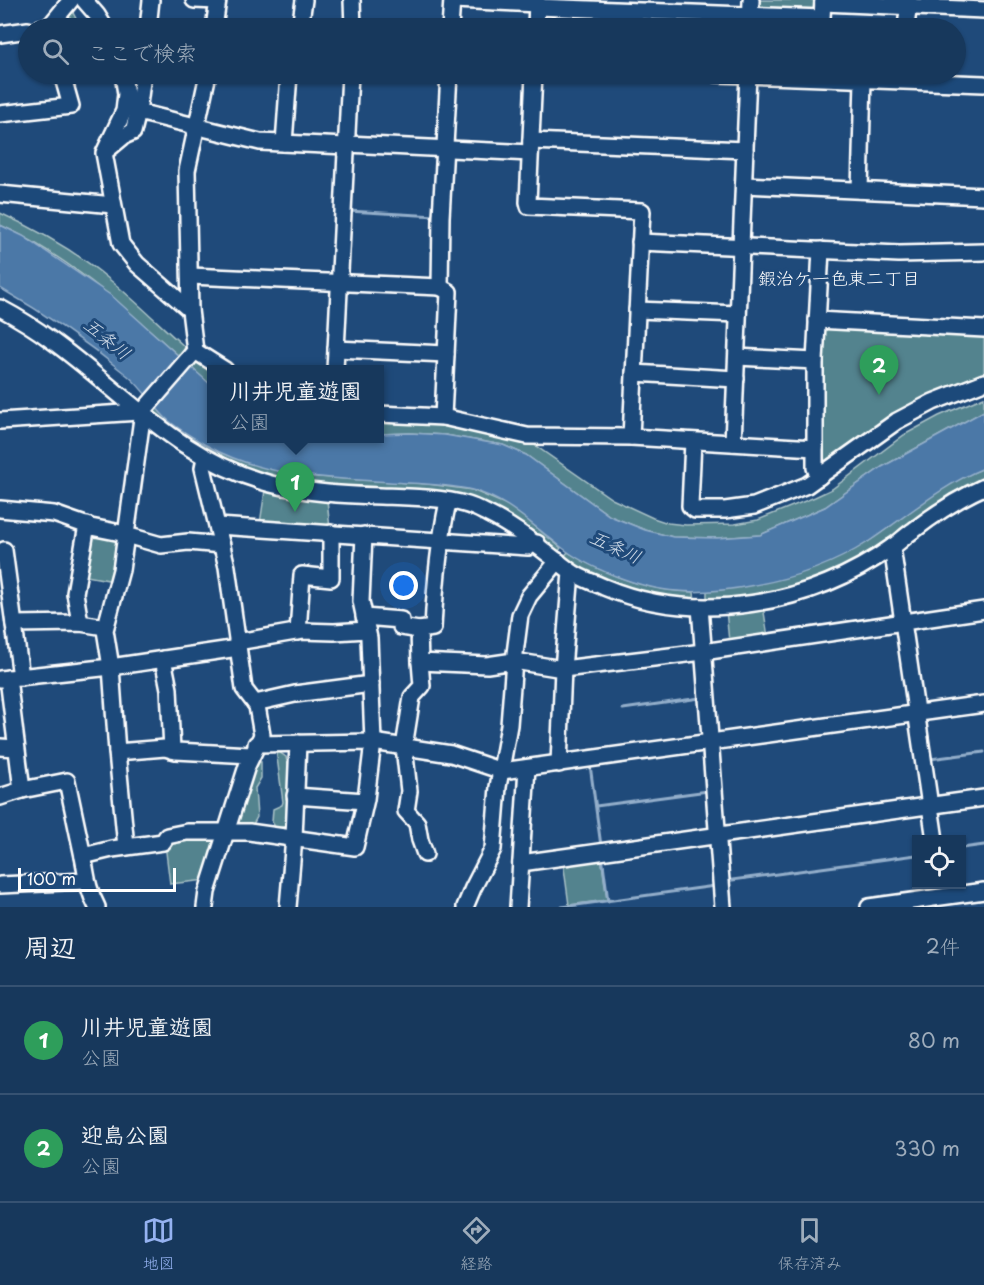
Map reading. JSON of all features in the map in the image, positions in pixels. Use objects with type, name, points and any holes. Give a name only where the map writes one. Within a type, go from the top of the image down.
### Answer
[{"type":"street","points":[[55,18],[71,0]]},
{"type":"street","points":[[84,0],[100,18]]},
{"type":"street","points":[[149,18],[151,0]]},
{"type":"street","points":[[194,0],[217,1],[215,18]]},
{"type":"street","points":[[301,18],[304,0]]},
{"type":"street","points":[[352,0],[352,18]]},
{"type":"street","points":[[451,18],[452,0],[822,18],[823,1],[908,3],[984,10]]},
{"type":"street","points":[[907,18],[908,3]]},
{"type":"street","points":[[0,34],[18,31]]},
{"type":"street","points":[[966,82],[984,84]]},
{"type":"street","points":[[0,114],[71,106],[65,84]]},
{"type":"street","points":[[125,84],[124,111],[104,153],[121,244],[136,264],[190,310]]},
{"type":"street","points":[[104,153],[124,136],[133,132],[141,84]]},
{"type":"street","points":[[126,847],[111,667],[105,627],[121,570],[142,413],[193,354],[187,171],[206,84]]},
{"type":"street","points":[[284,143],[288,84]]},
{"type":"street","points":[[335,365],[349,84]]},
{"type":"street","points":[[440,287],[441,217],[448,84]]},
{"type":"street","points":[[533,84],[529,206],[642,211],[631,437]]},
{"type":"street","points":[[733,443],[748,84]]},
{"type":"street","points":[[860,190],[863,84]]},
{"type":"street","points":[[138,112],[260,142],[444,148],[745,150]]},
{"type":"street","points":[[744,185],[984,196]]},
{"type":"street","points":[[0,194],[113,205]]},
{"type":"street","points":[[640,242],[899,254],[984,252]]},
{"type":"street","points":[[819,477],[815,468],[815,361],[821,250]]},
{"type":"street","points":[[190,276],[440,287],[449,292],[443,417]]},
{"type":"street","points":[[1,310],[51,340],[165,433],[205,458],[242,474],[281,486],[321,493],[418,498],[469,505],[511,525],[537,543],[571,572],[623,595],[700,607],[763,602],[798,594],[830,582],[892,547],[912,530],[954,502],[984,487]]},
{"type":"street","points":[[637,310],[738,314]]},
{"type":"street","points":[[817,320],[984,329]]},
{"type":"street","points":[[336,349],[446,354]]},
{"type":"street","points":[[193,354],[216,365]]},
{"type":"street","points":[[736,357],[815,361]]},
{"type":"street","points":[[634,373],[736,379]]},
{"type":"street","points":[[693,441],[690,506],[695,510],[725,510],[754,506],[807,485],[897,421],[933,402],[984,382]]},
{"type":"street","points":[[0,421],[142,413]]},
{"type":"street","points":[[384,414],[443,417],[527,436],[631,437],[815,448]]},
{"type":"street","points":[[205,458],[203,468],[222,545],[244,689],[257,706],[262,735],[254,749],[226,831],[207,892],[206,907]]},
{"type":"street","points":[[10,678],[111,667],[298,632],[334,633],[365,624],[401,620],[402,627],[419,630],[433,628],[441,542],[448,502]]},
{"type":"street","points":[[0,509],[54,514],[161,545],[188,542],[222,545]]},
{"type":"street","points":[[80,623],[75,593],[87,525]]},
{"type":"street","points":[[218,526],[528,547],[537,543]]},
{"type":"street","points":[[298,632],[302,575],[331,578],[332,533]]},
{"type":"street","points":[[83,856],[163,842],[167,836],[173,834],[226,831],[249,832],[355,847],[365,801],[373,742],[371,684],[360,586],[364,535]]},
{"type":"street","points":[[892,547],[934,835]]},
{"type":"street","points":[[4,550],[5,595],[14,624],[10,678],[22,790]]},
{"type":"street","points":[[465,907],[493,849],[498,787],[509,725],[520,615],[529,596],[558,561]]},
{"type":"street","points":[[559,764],[563,669],[571,572]]},
{"type":"street","points":[[700,607],[723,907]]},
{"type":"street","points":[[420,662],[487,666],[514,661],[563,669],[703,652],[984,610]]},
{"type":"street","points":[[14,624],[80,623],[105,627]]},
{"type":"street","points":[[419,630],[422,686],[412,697],[404,747],[409,791],[406,811],[417,823],[425,854]]},
{"type":"street","points":[[163,659],[170,689],[172,750]]},
{"type":"street","points":[[255,703],[295,694],[371,684]]},
{"type":"street","points":[[117,752],[165,748],[172,750],[254,749],[298,743],[373,742],[451,754],[502,771],[984,704]]},
{"type":"street","points":[[288,907],[298,743]]},
{"type":"street","points":[[0,747],[16,748]]},
{"type":"street","points":[[518,907],[527,768]]},
{"type":"street","points":[[0,797],[67,781],[86,881],[97,907]]},
{"type":"street","points":[[296,796],[365,801]]},
{"type":"street","points":[[521,863],[984,798]]},
{"type":"street","points":[[0,885],[86,881]]},
{"type":"street","points":[[868,907],[984,891]]},
{"type":"green space","points":[[757,0],[818,0],[818,4],[807,14],[756,10]]},
{"type":"green space","points":[[71,9],[76,18],[63,18]]},
{"type":"green space","points":[[0,213],[57,243],[98,270],[185,347],[180,357],[117,302],[72,267],[25,237],[0,225]]},
{"type":"green space","points":[[826,328],[984,336],[984,376],[826,468],[819,464],[822,331]]},
{"type":"green space","points":[[198,359],[207,367],[207,382],[189,366]]},
{"type":"green space","points":[[984,397],[984,411],[882,467],[825,507],[760,535],[717,538],[673,537],[645,530],[610,516],[526,455],[503,445],[445,435],[384,434],[384,419],[445,421],[527,440],[612,499],[653,518],[686,525],[735,524],[758,520],[832,489],[904,435],[939,416]]},
{"type":"green space","points":[[154,404],[207,437],[207,443],[217,443],[249,463],[302,476],[428,484],[472,490],[512,507],[561,548],[556,555],[469,502],[322,489],[240,469],[149,416]]},
{"type":"green space","points":[[984,468],[984,479],[950,494],[900,536],[830,578],[773,594],[707,602],[707,591],[769,581],[827,563],[874,538],[939,490]]},
{"type":"green space","points":[[265,490],[327,500],[330,529],[260,524]]},
{"type":"green space","points":[[89,531],[121,536],[114,581],[81,575]]},
{"type":"green space","points":[[568,552],[598,568],[629,580],[661,589],[694,592],[695,601],[624,591],[561,560]]},
{"type":"green space","points":[[763,606],[768,637],[729,642],[726,610]]},
{"type":"green space","points":[[276,750],[286,757],[287,762],[293,767],[288,825],[279,828],[275,827],[272,822],[273,809],[282,805],[283,802]]},
{"type":"green space","points":[[256,762],[261,762],[261,778],[255,788],[257,817],[252,826],[236,826]]},
{"type":"green space","points":[[222,834],[206,880],[170,884],[165,844],[169,839]]},
{"type":"green space","points":[[601,856],[607,900],[569,905],[563,861]]},
{"type":"water","name":"五条川","points":[[0,225],[23,236],[112,296],[207,381],[207,443],[384,443],[384,434],[410,433],[445,435],[503,445],[526,455],[610,516],[645,530],[673,537],[717,538],[760,535],[825,507],[882,467],[984,411],[984,468],[938,492],[855,550],[813,569],[770,582],[726,590],[687,592],[663,589],[632,582],[585,562],[508,506],[472,490],[439,485],[303,475],[253,465],[229,456],[182,431],[169,421],[134,381],[98,352],[50,318],[0,288]]},
{"type":"waterway","points":[[348,211],[436,216]]},
{"type":"waterway","points":[[623,709],[700,698]]},
{"type":"waterway","points":[[930,759],[984,752]]},
{"type":"waterway","points":[[590,765],[601,846]]},
{"type":"waterway","points":[[596,806],[708,791]]},
{"type":"waterway","points":[[966,847],[984,845]]},
{"type":"waterway","points":[[602,856],[608,901]]},
{"type":"waterway","points":[[725,881],[912,856]]},
{"type":"waterway","points":[[562,907],[715,886]]},
{"type":"place","name":"迎島公園","points":[[879,395]]},
{"type":"place","name":"川井児童遊園","points":[[295,512]]},
{"type":"district","name":"鍜治ケ一色東二丁目","points":[[839,277]]}]
